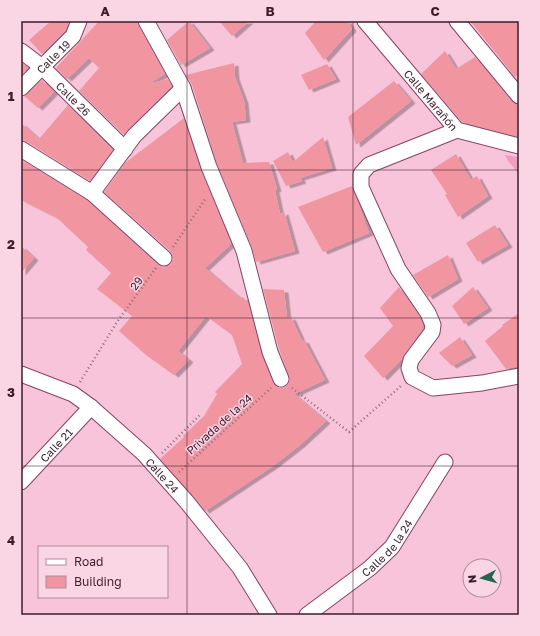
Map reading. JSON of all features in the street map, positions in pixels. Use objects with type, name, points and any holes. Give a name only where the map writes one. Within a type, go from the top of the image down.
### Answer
[{"type":"street","name":"Calle 19","points":[[21,88],[73,36],[79,21]]},
{"type":"street","points":[[146,21],[183,88],[209,167],[244,251],[270,352],[281,379]]},
{"type":"street","name":"Calle Marañón","points":[[365,21],[457,130],[519,146]]},
{"type":"street","points":[[457,21],[517,89]]},
{"type":"street","name":"Calle 26","points":[[21,51],[42,66],[125,149]]},
{"type":"street","points":[[92,193],[134,136],[183,88]]},
{"type":"street","points":[[457,130],[369,165],[361,174],[362,187],[398,269],[428,313],[433,325],[432,332],[411,360],[409,368],[412,377],[433,388],[482,383],[519,376]]},
{"type":"street","points":[[21,149],[92,193],[164,258]]},
{"type":"street","name":"Calle 24","points":[[21,374],[73,394],[144,454],[240,568],[269,615]]},
{"type":"street","name":"Calle 21","points":[[21,482],[91,408]]},
{"type":"street","name":"Calle de la 24","points":[[307,615],[370,568],[392,547],[445,462]]},
{"type":"path","name":"29","points":[[73,394],[117,322],[184,232],[216,184]]},
{"type":"path","points":[[281,379],[349,432],[412,377]]},
{"type":"path","name":"Privada de la 24","points":[[168,481],[281,379]]},
{"type":"path","points":[[152,463],[200,415]]},
{"type":"shaded area","points":[[505,155],[519,157],[519,174],[508,161]]},
{"type":"building","points":[[51,21],[69,21],[65,31],[42,54],[29,40]]},
{"type":"building","points":[[99,21],[137,21],[165,74],[148,84],[168,79],[172,86],[124,135],[79,91],[99,68],[89,58],[67,79],[56,68]]},
{"type":"building","points":[[189,21],[210,48],[181,65],[167,40]]},
{"type":"building","points":[[219,21],[249,21],[232,36]]},
{"type":"building","points":[[316,21],[347,21],[352,29],[324,60],[305,33]]},
{"type":"building","points":[[470,21],[519,21],[519,72],[515,77]]},
{"type":"building","points":[[445,51],[456,69],[475,57],[512,102],[517,105],[519,108],[519,137],[462,122],[421,74]]},
{"type":"building","points":[[21,62],[28,68],[21,75]]},
{"type":"building","points":[[234,63],[235,77],[244,101],[246,120],[232,122],[243,163],[269,162],[277,189],[275,190],[280,214],[284,212],[295,251],[256,262],[252,248],[217,164],[192,85],[186,75]]},
{"type":"building","points":[[327,64],[336,79],[309,90],[301,75]]},
{"type":"building","points":[[42,80],[54,92],[38,108],[24,96]]},
{"type":"building","points":[[394,81],[411,101],[356,145],[348,117]]},
{"type":"building","points":[[68,105],[113,150],[90,181],[26,141],[21,140],[21,123],[39,139]]},
{"type":"building","points":[[184,118],[201,170],[231,244],[205,268],[241,299],[243,297],[249,305],[261,354],[275,386],[280,388],[285,387],[290,380],[279,349],[263,289],[284,290],[287,318],[291,317],[302,341],[304,340],[325,380],[294,394],[326,421],[300,445],[273,466],[205,511],[160,459],[204,416],[217,394],[215,392],[242,364],[232,335],[206,316],[178,351],[189,360],[174,375],[146,355],[119,331],[132,316],[97,289],[111,273],[86,250],[88,247],[57,218],[21,200],[21,160],[87,200],[158,265],[163,267],[171,264],[173,259],[170,251],[104,192],[125,163]]},
{"type":"building","points":[[323,137],[332,168],[300,178],[302,181],[286,186],[273,161],[288,152],[293,162]]},
{"type":"building","points":[[456,154],[471,180],[477,176],[488,196],[458,217],[445,195],[447,194],[431,170]]},
{"type":"building","points":[[352,186],[369,233],[323,252],[298,207]]},
{"type":"building","points":[[495,225],[508,245],[478,262],[466,243]]},
{"type":"building","points":[[21,246],[34,258],[21,273]]},
{"type":"building","points":[[448,255],[458,279],[428,297],[413,275]]},
{"type":"building","points":[[399,287],[420,317],[423,328],[402,359],[383,378],[364,356],[393,326],[380,308]]},
{"type":"building","points":[[473,287],[488,308],[464,324],[452,306]]},
{"type":"building","points":[[519,313],[519,366],[506,369],[485,341],[503,326],[502,325]]},
{"type":"building","points":[[460,337],[472,355],[452,366],[439,353]]}]
